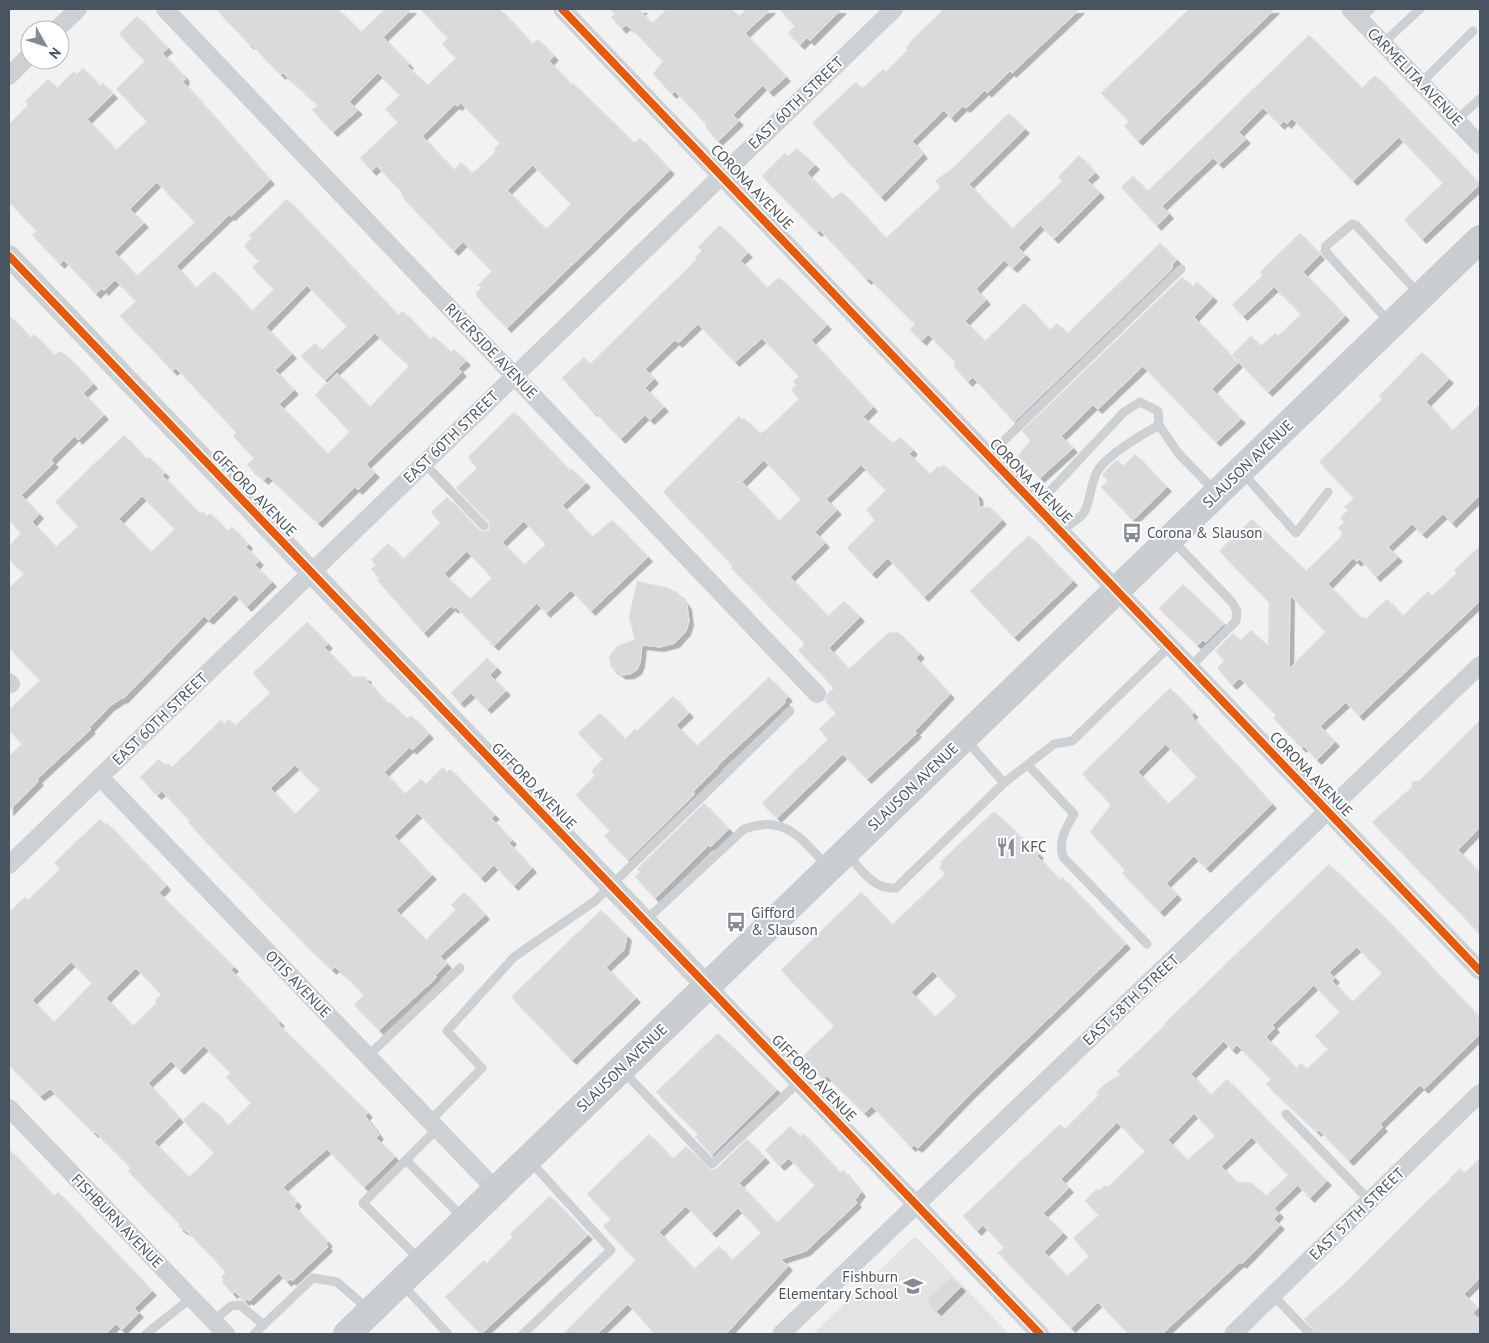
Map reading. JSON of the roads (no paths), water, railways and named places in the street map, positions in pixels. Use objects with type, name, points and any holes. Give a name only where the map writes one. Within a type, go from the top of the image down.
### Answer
[{"type":"main road","name":"SLAUSON AVENUE","points":[[350,1333],[370,1311],[497,1191],[1480,239]]},
{"type":"street","points":[[66,20],[78,9]]},
{"type":"street","name":"RIVERSIDE AVENUE","points":[[165,9],[816,694]]},
{"type":"street","name":"CORONA AVENUE","points":[[562,9],[1480,971]]},
{"type":"street","name":"EAST 60TH STREET","points":[[9,865],[894,9]]},
{"type":"street","name":"CARMELITA AVENUE","points":[[1360,12],[1383,43],[1480,145]]},
{"type":"street","points":[[9,76],[20,65]]},
{"type":"street","name":"GIFFORD AVENUE","points":[[9,256],[1040,1334]]},
{"type":"street","name":"EAST 58TH STREET","points":[[781,1334],[1480,665]]},
{"type":"street","name":"OTIS AVENUE","points":[[100,777],[497,1191]]},
{"type":"street","name":"EAST 57TH STREET","points":[[1233,1334],[1480,1093]]},
{"type":"street","name":"FISHBURN AVENUE","points":[[9,1108],[226,1334]]},
{"type":"lane","points":[[1383,43],[1420,9]]},
{"type":"lane","points":[[1421,82],[1473,31]]},
{"type":"lane","points":[[1456,120],[1480,99]]},
{"type":"lane","points":[[1392,324],[1325,251],[1326,246],[1352,224],[1356,225],[1421,296]]},
{"type":"lane","points":[[988,456],[1181,269]]},
{"type":"lane","points":[[1036,506],[1124,412],[1140,402],[1158,411],[1159,425],[1178,453],[1217,493]]},
{"type":"lane","points":[[1060,531],[1083,514],[1089,503],[1088,495],[1097,470],[1132,440],[1159,425]]},
{"type":"lane","points":[[424,463],[484,526]]},
{"type":"lane","points":[[1241,471],[1296,533],[1328,492]]},
{"type":"lane","points":[[1171,538],[1232,602],[1237,611],[1236,621],[1190,667]]},
{"type":"lane","points":[[645,921],[744,829],[756,824],[790,830],[876,885],[885,889],[896,888],[1004,783],[1054,744],[1072,740],[1170,646]]},
{"type":"lane","points":[[422,1262],[363,1203],[406,1160],[482,1068],[447,1031],[514,956],[595,901],[790,710]]},
{"type":"lane","points":[[964,738],[1004,783]]},
{"type":"lane","points":[[1028,765],[1074,814],[1062,836],[1060,849],[1063,857],[1147,944]]},
{"type":"lane","points":[[368,1056],[460,968]]},
{"type":"lane","points":[[621,1069],[712,1164],[799,1082]]},
{"type":"lane","points":[[1286,1114],[1370,1201]]},
{"type":"lane","points":[[523,1334],[611,1250],[528,1159]]},
{"type":"lane","points":[[406,1160],[465,1220]]},
{"type":"lane","points":[[254,1334],[313,1278],[337,1282],[370,1311]]},
{"type":"lane","points":[[400,1282],[448,1334]]},
{"type":"lane","points":[[1274,1296],[1310,1334]]},
{"type":"lane","points":[[146,1334],[191,1298]]},
{"type":"lane","points":[[213,1321],[231,1306],[240,1305],[264,1325]]},
{"type":"place","name":"Corona & Slauson","points":[[1132,533]]},
{"type":"place","name":"KFC","points":[[1006,847]]},
{"type":"place","name":"Gifford & Slauson","points":[[736,922]]},
{"type":"place","name":"Fishburn Elementary School","points":[[913,1286]]}]
